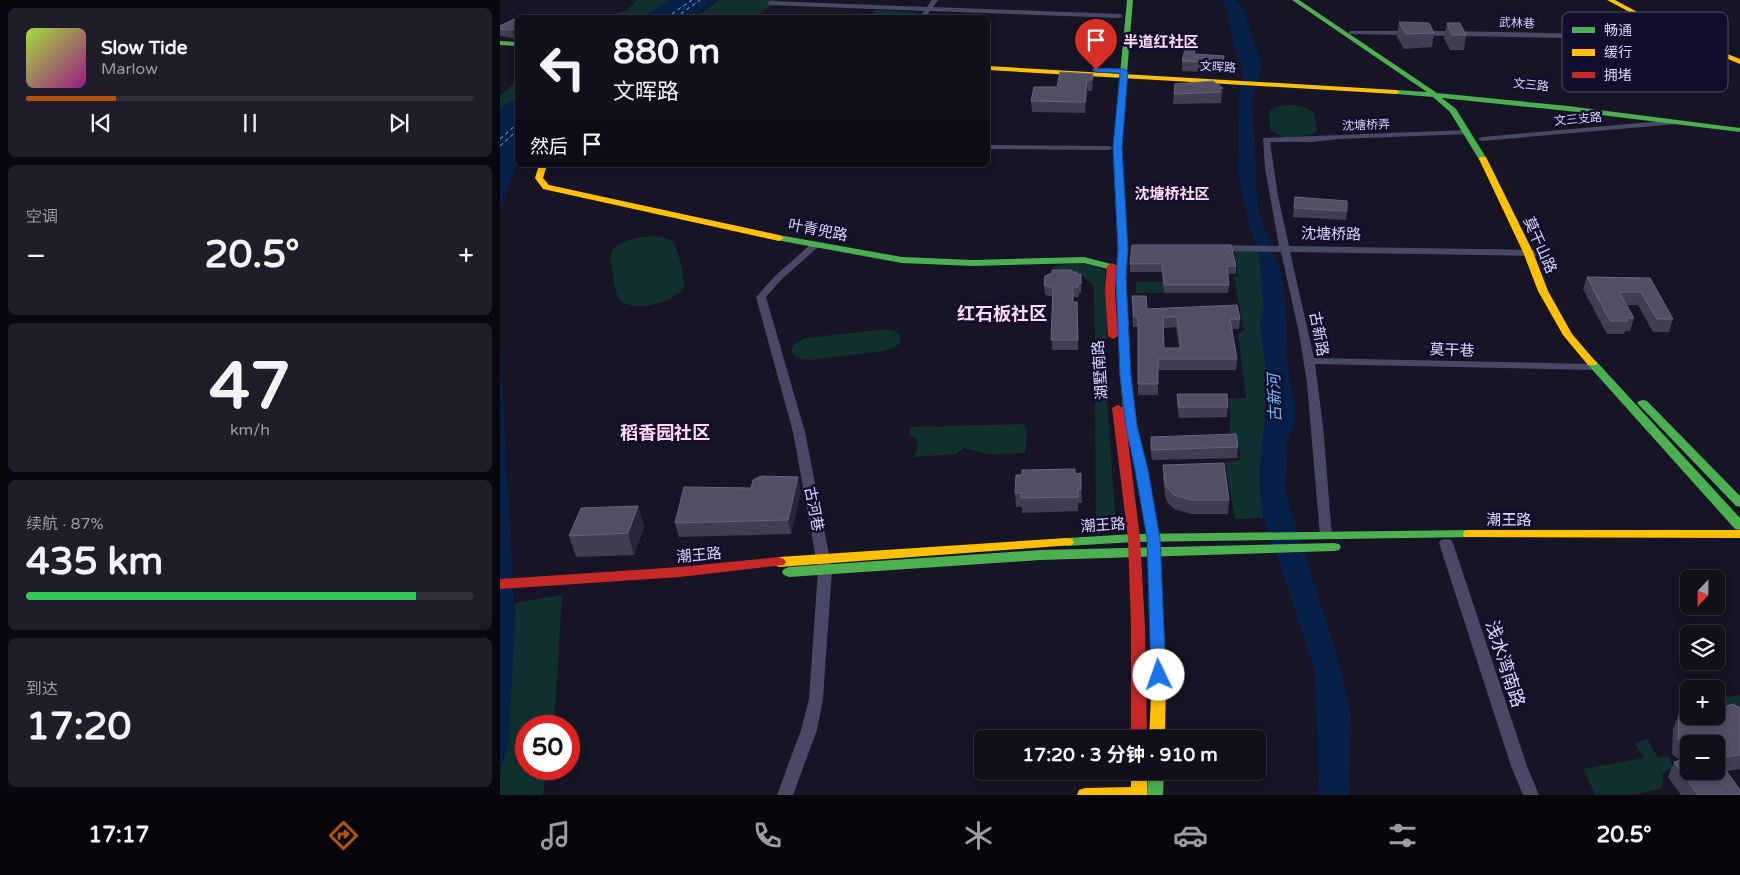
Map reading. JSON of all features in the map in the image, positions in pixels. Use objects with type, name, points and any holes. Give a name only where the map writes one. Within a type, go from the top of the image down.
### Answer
[{"type":"main road","name":"湖墅南路","points":[[1124,0],[1120,16],[1117,251],[1112,267],[1110,290],[1116,393],[1134,538],[1138,627],[1139,730]]},
{"type":"main road","name":"湖墅南路","points":[[1130,0],[1119,73],[1109,121],[1109,148],[1117,251],[1121,277],[1125,376],[1131,426],[1142,470],[1153,538],[1159,675],[1157,730]]},
{"type":"main road","name":"莫干山路","points":[[1295,0],[1436,92],[1453,111],[1467,132],[1555,292],[1582,336],[1607,365],[1740,504]]},
{"type":"main road","name":"莫干山路","points":[[1303,0],[1462,111],[1482,139],[1528,227],[1543,291],[1568,335],[1594,367],[1740,526]]},
{"type":"main road","points":[[1610,0],[1633,12]]},
{"type":"main road","points":[[500,44],[515,45]]},
{"type":"main road","points":[[1728,57],[1740,62]]},
{"type":"main road","name":"文晖路","points":[[990,67],[1436,92]]},
{"type":"main road","name":"文三路","points":[[1436,92],[1740,130]]},
{"type":"main road","name":"文三路","points":[[1436,92],[1740,125]]},
{"type":"main road","name":"叶青兜路","points":[[542,167],[539,178],[546,187],[814,246],[902,260],[973,263],[1084,260],[1112,267]]},
{"type":"main road","points":[[1084,260],[1117,251]]},
{"type":"main road","name":"潮王路","points":[[500,593],[1134,538],[1740,534]]},
{"type":"main road","name":"潮王路","points":[[824,564],[1040,555],[1446,543],[1740,544]]},
{"type":"main road","name":"潮王路","points":[[500,584],[679,576]]},
{"type":"main road","points":[[1085,795],[1139,794],[1139,780]]},
{"type":"main road","points":[[1155,795],[1156,780]]},
{"type":"street","points":[[924,15],[935,0]]},
{"type":"street","points":[[770,3],[1120,16]]},
{"type":"street","name":"武林巷","points":[[1350,33],[1562,35]]},
{"type":"street","name":"文三支路","points":[[1482,139],[1677,122]]},
{"type":"street","name":"沈塘桥弄","points":[[1266,140],[1312,140],[1339,137],[1467,132]]},
{"type":"street","name":"古新路","points":[[1266,140],[1281,248],[1297,300],[1310,361],[1326,536]]},
{"type":"street","points":[[990,147],[1109,148]]},
{"type":"street","name":"古河巷","points":[[785,795],[810,730],[816,699],[824,564],[799,432],[761,297],[778,278],[814,246]]},
{"type":"street","name":"沈塘桥路","points":[[1206,248],[1533,252]]},
{"type":"street","name":"莫干巷","points":[[1310,361],[1594,367]]},
{"type":"street","name":"浅水湾南路","points":[[1446,543],[1519,766],[1531,795]]},
{"type":"green space","points":[[636,0],[670,0],[646,15],[615,15],[628,10]]},
{"type":"green space","points":[[719,0],[779,0],[759,15],[698,15]]},
{"type":"green space","points":[[876,10],[919,13],[918,15],[871,15]]},
{"type":"green space","points":[[515,83],[515,99],[500,108],[500,96]]},
{"type":"green space","points":[[1284,105],[1307,108],[1314,113],[1317,130],[1314,134],[1285,138],[1271,131],[1269,112]]},
{"type":"green space","points":[[653,236],[663,237],[672,241],[677,249],[684,288],[672,298],[663,302],[643,306],[625,303],[617,296],[614,285],[610,257],[612,251],[627,240]]},
{"type":"green space","points":[[1244,249],[1258,250],[1264,308],[1260,322],[1265,362],[1265,416],[1259,480],[1263,518],[1235,519],[1225,462],[1240,460],[1239,443],[1231,442],[1229,399],[1246,398],[1238,333],[1244,330],[1234,277],[1238,276],[1235,251]]},
{"type":"green space","points":[[1080,263],[1093,265],[1105,271],[1108,384],[1096,384],[1094,288],[1091,283],[1081,276],[1070,271],[1052,268]]},
{"type":"green space","points":[[1136,282],[1163,282],[1164,293],[1136,293]]},
{"type":"green space","points":[[893,330],[900,335],[900,343],[893,348],[883,351],[810,360],[797,358],[791,352],[794,344],[806,338]]},
{"type":"green space","points":[[1107,397],[1116,529],[1096,530],[1095,398]]},
{"type":"green space","points":[[1024,424],[1027,432],[1025,453],[987,454],[964,448],[956,454],[913,457],[918,447],[917,439],[909,434],[910,427]]},
{"type":"green space","points":[[562,595],[555,715],[515,715],[515,780],[545,780],[543,795],[500,795],[500,773],[508,744],[515,603]]},
{"type":"green space","points":[[1740,695],[1740,724],[1725,713],[1725,698]]},
{"type":"green space","points":[[1647,739],[1658,758],[1669,756],[1673,768],[1663,773],[1662,789],[1630,795],[1595,795],[1584,769],[1644,758],[1635,743]]},
{"type":"water","points":[[670,0],[717,0],[696,15],[646,15]]},
{"type":"water","name":"古新河","points":[[1221,0],[1235,0],[1243,8],[1262,65],[1252,103],[1258,210],[1281,271],[1285,295],[1287,359],[1296,418],[1287,442],[1285,491],[1337,656],[1350,711],[1349,795],[1319,795],[1315,672],[1263,518],[1259,480],[1265,416],[1265,362],[1260,322],[1264,308],[1259,253],[1249,225],[1238,175],[1239,94],[1243,73],[1230,30],[1227,10]]},
{"type":"water","points":[[515,99],[516,167],[500,210],[500,108]]},
{"type":"water","points":[[500,340],[515,623],[508,744],[500,773]]},
{"type":"building","points":[[515,19],[515,28],[512,30],[500,29],[500,26]]},
{"type":"building","points":[[1399,22],[1429,23],[1434,33],[1406,34]]},
{"type":"building","points":[[1447,23],[1460,23],[1466,35],[1452,35]]},
{"type":"building","points":[[1185,50],[1195,50],[1194,54],[1224,56],[1223,63],[1182,61]]},
{"type":"building","points":[[1060,72],[1093,74],[1092,80],[1087,80],[1085,102],[1031,101],[1034,87],[1057,87]]},
{"type":"building","points":[[1213,81],[1223,88],[1219,89],[1221,92],[1174,94],[1175,84]]},
{"type":"building","points":[[1295,197],[1347,201],[1347,211],[1294,208]]},
{"type":"building","points":[[1132,245],[1231,245],[1236,266],[1227,266],[1229,285],[1164,285],[1162,264],[1130,264]]},
{"type":"building","points":[[1052,270],[1072,270],[1072,272],[1077,272],[1077,275],[1081,274],[1081,284],[1078,284],[1078,287],[1073,287],[1073,302],[1077,302],[1078,340],[1051,340],[1053,288],[1044,285],[1045,276],[1052,273]]},
{"type":"building","points":[[1587,277],[1650,278],[1673,319],[1657,319],[1641,292],[1619,292],[1634,318],[1626,318],[1628,321],[1610,321]]},
{"type":"building","points":[[1132,296],[1146,296],[1147,309],[1237,305],[1240,319],[1230,319],[1237,359],[1158,359],[1158,384],[1138,384],[1138,317],[1134,317]],"holes":[[[1163,317],[1177,317],[1181,348],[1164,348]]]},
{"type":"building","points":[[1177,394],[1227,394],[1228,407],[1179,407]]},
{"type":"building","points":[[1236,434],[1238,447],[1152,450],[1151,437]]},
{"type":"building","points":[[1224,463],[1229,500],[1192,500],[1174,495],[1168,489],[1165,482],[1163,465]]},
{"type":"building","points":[[1075,469],[1075,474],[1081,473],[1081,489],[1078,489],[1078,497],[1021,498],[1022,493],[1015,493],[1016,475],[1022,475],[1022,470]]},
{"type":"building","points":[[761,476],[798,477],[788,520],[675,523],[684,487],[751,488],[753,480]]},
{"type":"building","points":[[638,506],[628,533],[569,536],[581,508]]},
{"type":"building","points":[[1733,704],[1740,708],[1740,755],[1725,757],[1725,735],[1680,735],[1680,741],[1678,739],[1679,714],[1680,725],[1725,725],[1725,707]]},
{"type":"building","points":[[1680,760],[1680,770],[1674,762]]},
{"type":"building","points":[[1725,769],[1740,790],[1740,795],[1698,795],[1687,780],[1725,780]]},
{"type":"ferry route","points":[[670,15],[692,0]]},
{"type":"ferry route","points":[[679,15],[700,0]]},
{"type":"ferry route","points":[[500,139],[515,126]]},
{"type":"ferry route","points":[[500,146],[515,133]]},
{"type":"traffic: fast","points":[[1129,409],[1125,376],[1121,277],[1123,249],[1117,148],[1130,0]]},
{"type":"traffic: fast","points":[[1295,0],[1427,88],[1453,111],[1483,159]]},
{"type":"traffic: fast","points":[[500,43],[515,44]]},
{"type":"traffic: fast","points":[[1396,92],[1525,103],[1740,130]]},
{"type":"traffic: fast","points":[[779,238],[902,260],[973,263],[1084,260],[1112,267]]},
{"type":"traffic: fast","points":[[1592,363],[1740,526]]},
{"type":"traffic: fast","points":[[1643,403],[1740,503]]},
{"type":"traffic: fast","points":[[1067,542],[1134,538],[1469,534]]},
{"type":"traffic: fast","points":[[789,572],[1040,555],[1334,547]]},
{"type":"traffic: fast","points":[[1155,795],[1156,780]]},
{"type":"traffic: slow","points":[[1610,0],[1633,12]]},
{"type":"traffic: slow","points":[[1728,57],[1740,62]]},
{"type":"traffic: slow","points":[[990,68],[1396,92]]},
{"type":"traffic: slow","points":[[1483,159],[1528,252],[1543,291],[1568,335],[1592,363]]},
{"type":"traffic: slow","points":[[542,167],[539,178],[546,187],[779,238]]},
{"type":"traffic: slow","points":[[1129,409],[1131,426],[1142,470],[1153,538],[1159,675],[1157,730]]},
{"type":"traffic: slow","points":[[1469,534],[1740,534]]},
{"type":"traffic: slow","points":[[779,562],[1067,542]]},
{"type":"traffic: slow","points":[[1139,780],[1139,795]]},
{"type":"traffic: slow","points":[[1085,795],[1139,793]]},
{"type":"traffic: jam","points":[[1112,266],[1110,290],[1113,336]]},
{"type":"traffic: jam","points":[[1118,408],[1134,538],[1138,627],[1139,730]]},
{"type":"traffic: jam","points":[[500,584],[680,572],[779,562]]},
{"type":"district","name":"半道红社区","points":[[1161,42]]},
{"type":"district","name":"沈塘桥社区","points":[[1172,194]]},
{"type":"district","name":"红石板社区","points":[[1002,314]]},
{"type":"district","name":"稻香园社区","points":[[665,433]]},
{"type":"route","points":[[1096,70],[1124,72],[1117,148],[1123,249],[1121,277],[1125,376],[1131,426],[1142,470],[1153,538],[1159,675]]}]
